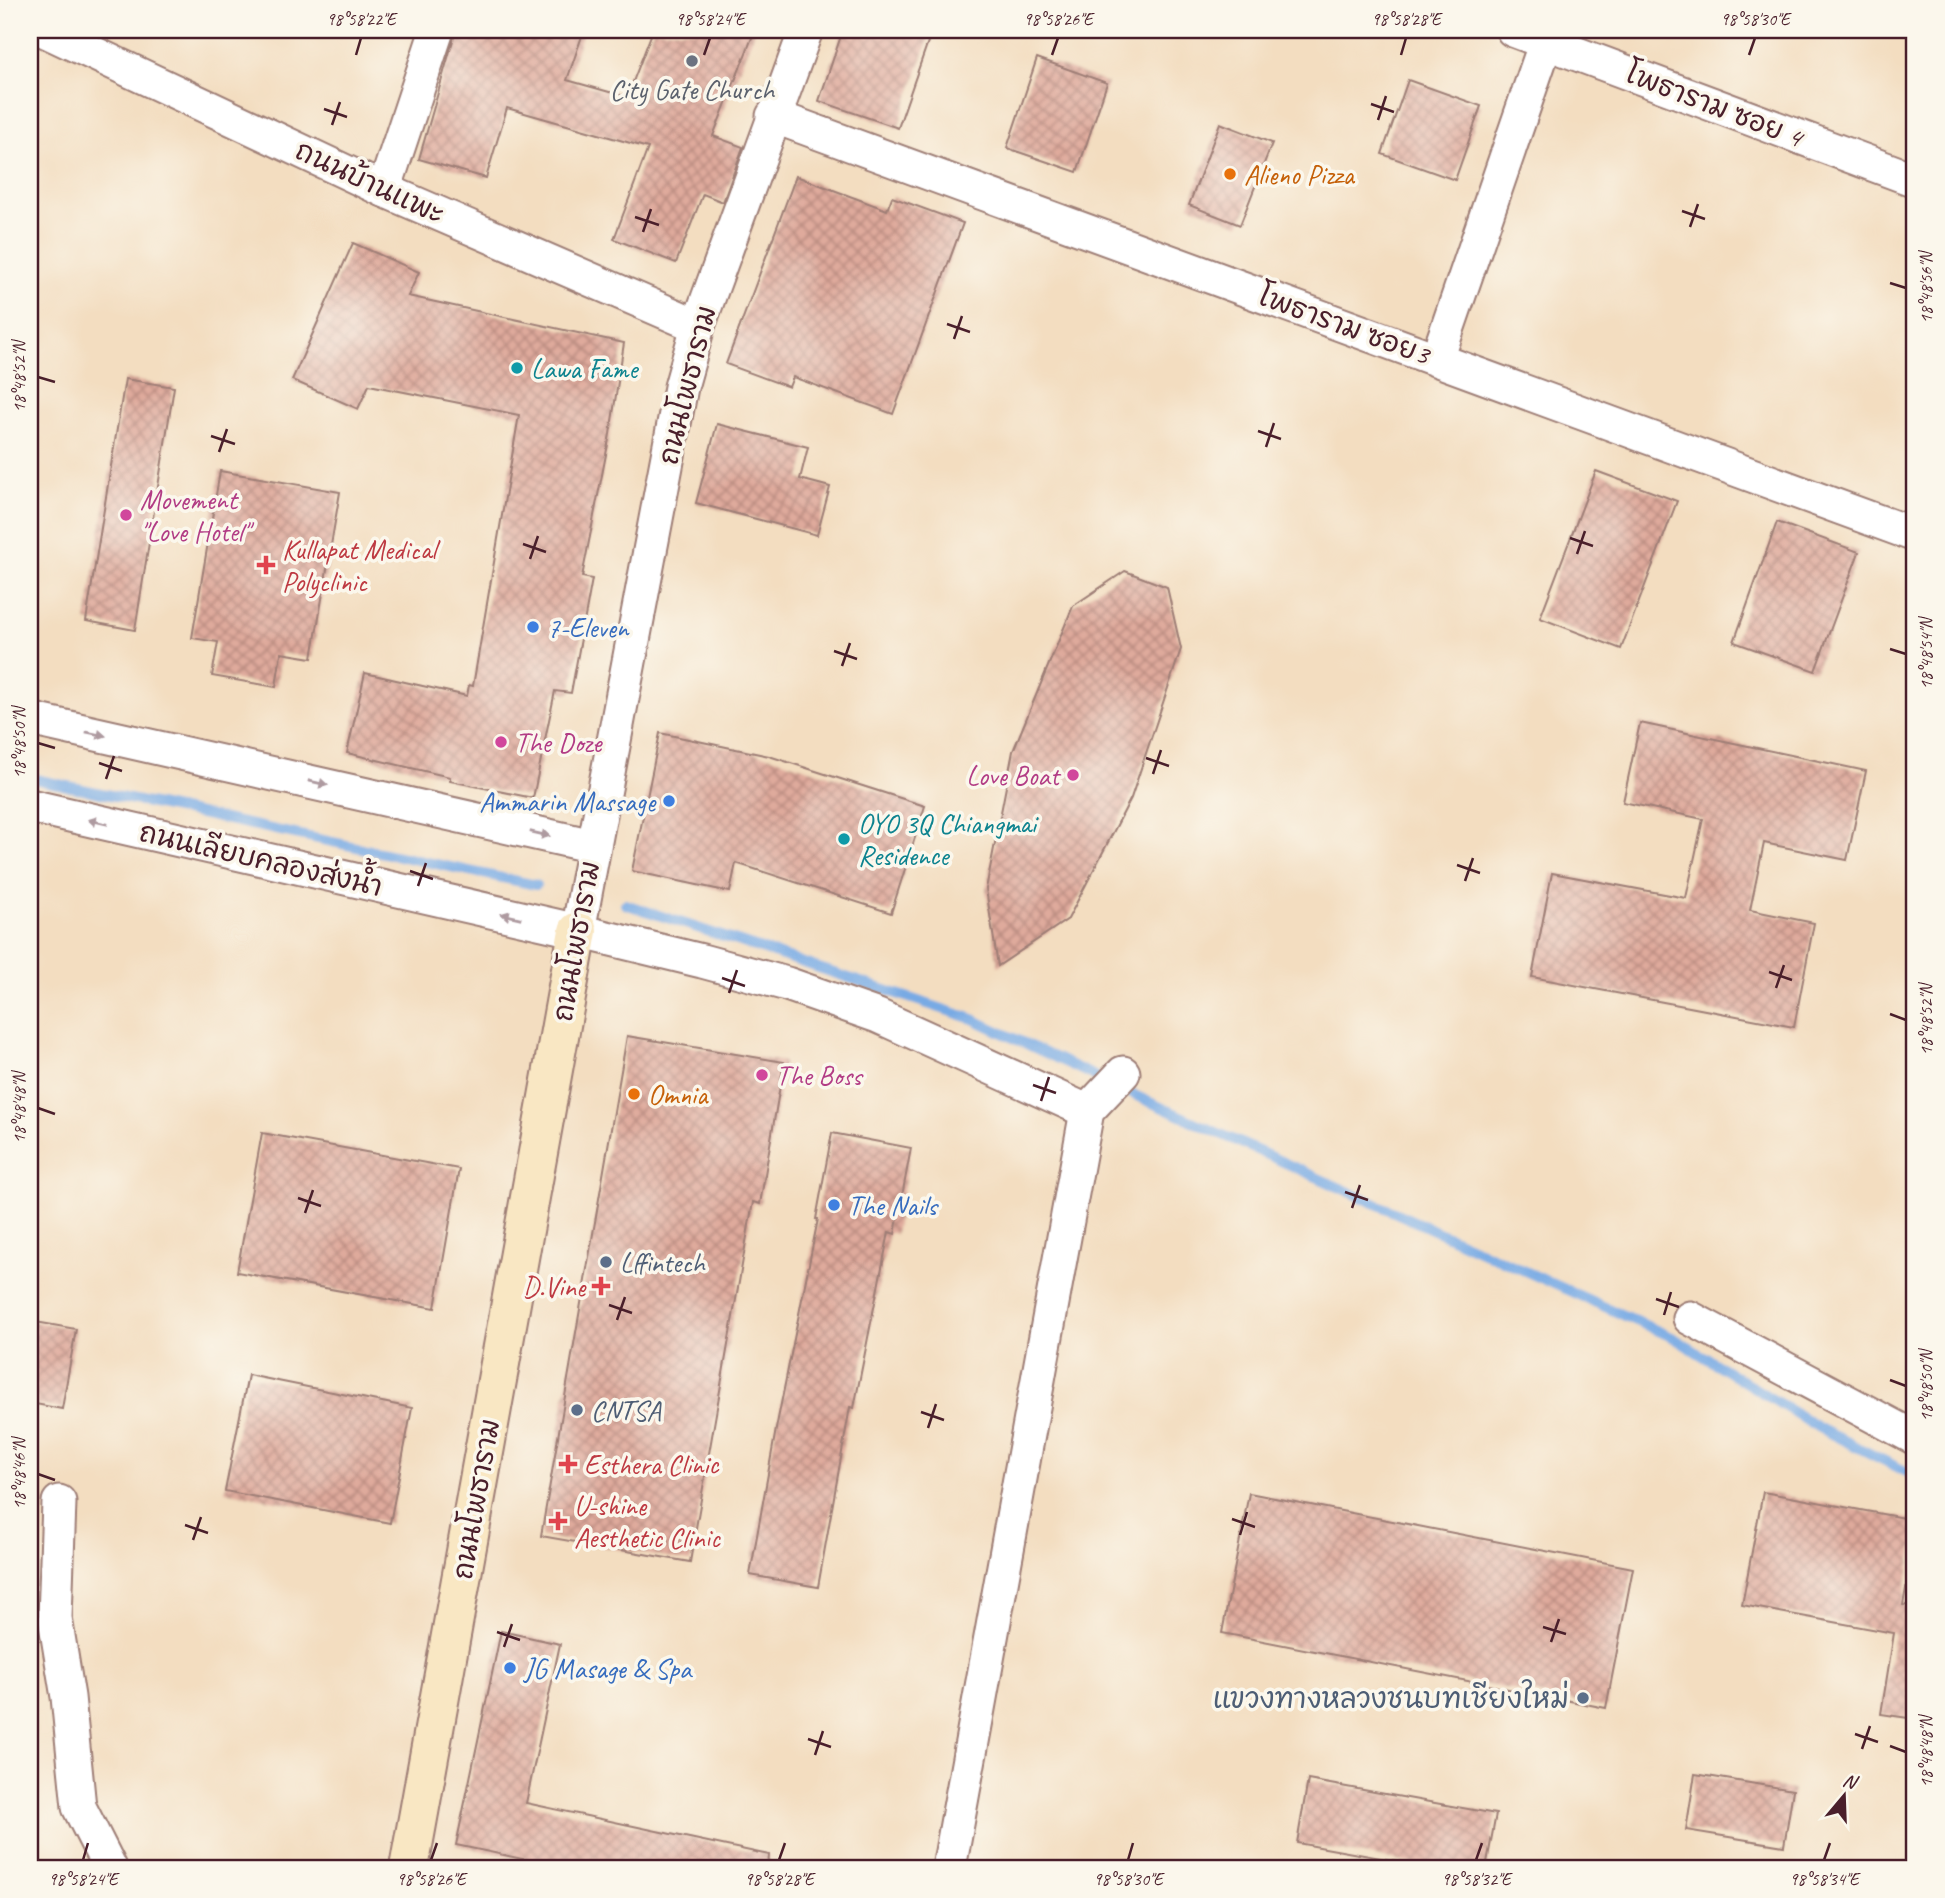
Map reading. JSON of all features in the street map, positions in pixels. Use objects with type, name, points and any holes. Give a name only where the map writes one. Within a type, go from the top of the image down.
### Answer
[{"type":"street","name":"ถนนบ้านแพะ","points":[[44,30],[384,190],[698,326]]},
{"type":"street","points":[[384,190],[437,30]]},
{"type":"street","name":"ถนนโพธาราม","points":[[409,1868],[593,846],[681,387],[698,326],[806,30]]},
{"type":"street","name":"โพธาราม ซอย 4","points":[[1513,30],[1548,36],[1915,180]]},
{"type":"street","points":[[1437,359],[1548,36]]},
{"type":"street","name":"โพธาราม ซอย3","points":[[773,116],[1915,535]]},
{"type":"street","points":[[30,719],[593,846]]},
{"type":"street","name":"ถนนเลียบคลองส่งน้ำ","points":[[30,806],[702,961],[843,1002],[1087,1111]]},
{"type":"street","points":[[949,1868],[1087,1111],[1123,1073]]},
{"type":"street","points":[[1690,1318],[1915,1438]]},
{"type":"street","points":[[60,1502],[55,1618],[68,1697],[79,1807],[110,1868]]},
{"type":"building","points":[[456,30],[584,30],[567,80],[627,97],[653,30],[755,30],[713,136],[743,147],[723,202],[703,194],[676,263],[614,239],[648,148],[507,108],[486,178],[419,159]]},
{"type":"building","points":[[843,30],[932,30],[898,128],[819,101]]},
{"type":"building","points":[[1037,58],[1107,83],[1077,172],[1007,148]]},
{"type":"building","points":[[1408,80],[1481,106],[1455,180],[1382,154]]},
{"type":"building","name":"Alieno Pizza","points":[[1220,123],[1272,143],[1240,225],[1189,205]]},
{"type":"building","points":[[796,176],[887,210],[892,197],[963,223],[893,414],[793,377],[789,387],[726,364]]},
{"type":"building","points":[[353,243],[419,272],[408,296],[624,343],[610,434],[582,577],[592,579],[571,693],[555,691],[533,798],[450,781],[450,777],[347,753],[365,673],[467,696],[469,685],[473,686],[519,415],[369,385],[358,409],[292,380]]},
{"type":"building","points":[[125,379],[174,387],[135,630],[86,621]]},
{"type":"building","points":[[717,424],[808,447],[800,479],[830,487],[817,535],[696,503]]},
{"type":"building","name":"Kullapat Medical Polyclinic","points":[[220,471],[340,492],[312,658],[281,653],[276,687],[212,676],[218,642],[192,638]]},
{"type":"building","points":[[1596,471],[1677,501],[1621,649],[1540,618]]},
{"type":"building","points":[[1777,522],[1859,552],[1815,671],[1734,642]]},
{"type":"building","name":"Love Boat","points":[[1125,571],[1167,587],[1181,649],[1131,798],[1068,919],[998,966],[986,889],[1013,751],[1073,606]]},
{"type":"building","points":[[1640,723],[1866,771],[1847,860],[1764,843],[1750,910],[1814,923],[1794,1027],[1532,977],[1552,873],[1686,898],[1703,819],[1623,802]]},
{"type":"building","points":[[660,733],[769,756],[925,806],[891,913],[736,863],[730,892],[632,871]]},
{"type":"building","points":[[627,1036],[784,1062],[760,1204],[753,1202],[690,1562],[541,1536]]},
{"type":"building","points":[[262,1133],[459,1169],[435,1308],[237,1272]]},
{"type":"building","points":[[832,1133],[911,1148],[895,1234],[889,1232],[854,1408],[850,1407],[818,1587],[750,1575]]},
{"type":"building","points":[[30,1321],[76,1329],[62,1409],[30,1403]]},
{"type":"building","points":[[248,1375],[412,1408],[390,1523],[225,1491]]},
{"type":"building","points":[[1763,1492],[1915,1520],[1915,1538],[1903,1605],[1915,1606],[1915,1719],[1881,1714],[1894,1633],[1742,1605]]},
{"type":"building","points":[[1249,1493],[1633,1568],[1606,1708],[1222,1633]]},
{"type":"building","points":[[501,1631],[560,1644],[526,1803],[769,1855],[768,1868],[565,1868],[456,1845]]},
{"type":"building","points":[[1695,1774],[1793,1790],[1784,1846],[1686,1830]]},
{"type":"building","points":[[1308,1780],[1496,1814],[1486,1868],[1436,1868],[1297,1843]]},
{"type":"waterway","points":[[30,778],[536,885]]},
{"type":"waterway","points":[[625,904],[973,1019],[1143,1099],[1674,1338],[1819,1428],[1915,1476]]},
{"type":"place","name":"City Gate Church","points":[[692,61]]},
{"type":"place","name":"Alieno Pizza","points":[[1230,174]]},
{"type":"place","name":"Lawa Fame","points":[[517,368]]},
{"type":"place","name":"Movement \"Love Hotel\"","points":[[126,515]]},
{"type":"place","name":"Kullapat Medical Polyclinic","points":[[266,565]]},
{"type":"place","name":"7-Eleven","points":[[533,627]]},
{"type":"place","name":"The Doze","points":[[501,742]]},
{"type":"place","name":"Love Boat","points":[[1073,775]]},
{"type":"place","name":"Ammarin Massage","points":[[669,801]]},
{"type":"place","name":"OYO 3Q Chiangmai Residence","points":[[844,839]]},
{"type":"place","name":"The Boss","points":[[762,1075]]},
{"type":"place","name":"Omnia","points":[[634,1094]]},
{"type":"place","name":"The Nails","points":[[834,1205]]},
{"type":"place","name":"Lffintech","points":[[606,1262]]},
{"type":"place","name":"D.Vine","points":[[601,1286]]},
{"type":"place","name":"CNTSA","points":[[577,1410]]},
{"type":"place","name":"Esthera Clinic","points":[[568,1464]]},
{"type":"place","name":"U-shine Aesthetic Clinic","points":[[558,1521]]},
{"type":"place","name":"JG Masage & Spa","points":[[510,1668]]},
{"type":"place","name":"แขวงทางหลวงชนบทเชียงใหม่","points":[[1583,1698]]}]
